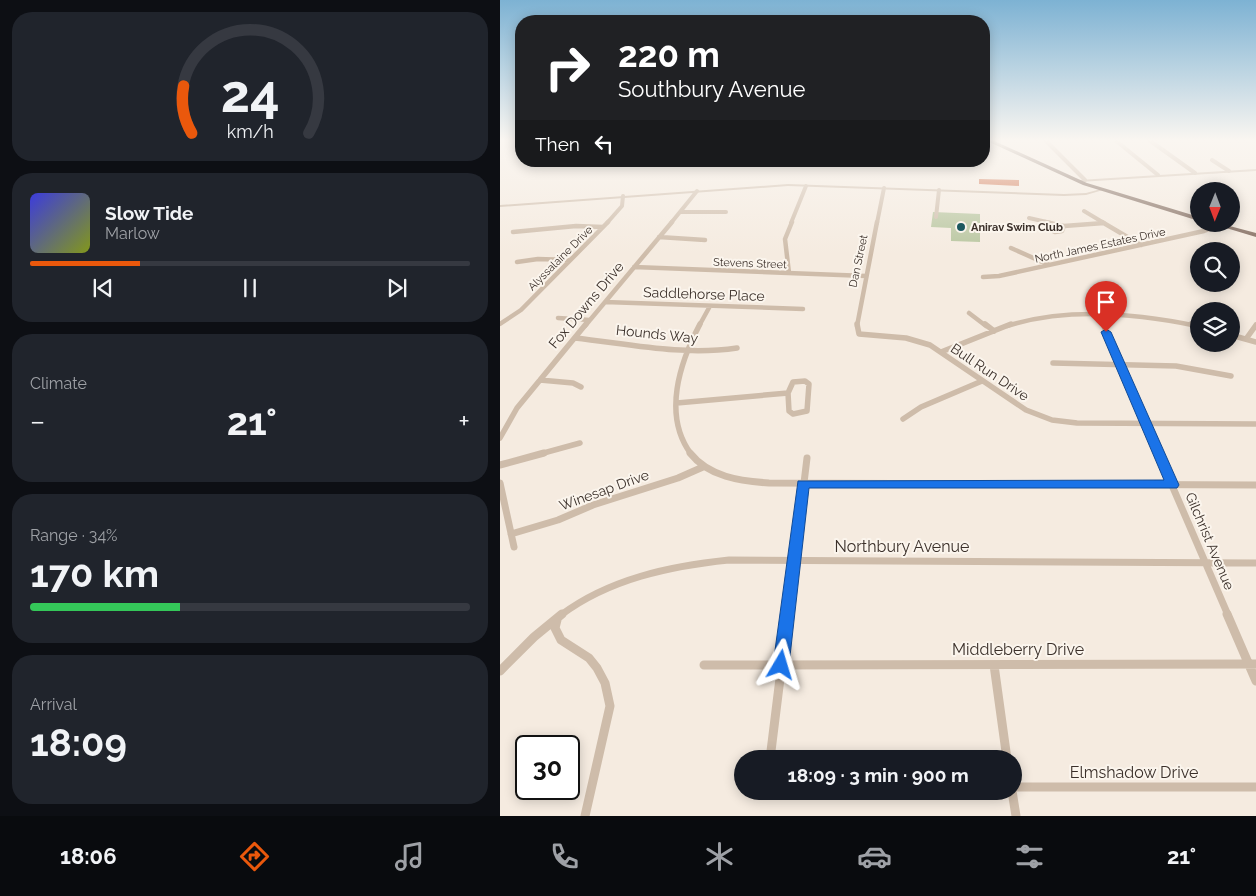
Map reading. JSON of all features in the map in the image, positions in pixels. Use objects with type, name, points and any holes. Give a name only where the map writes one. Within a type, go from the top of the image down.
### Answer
[{"type":"main road","points":[[1077,178],[1101,190],[1190,216]]},
{"type":"main road","points":[[1240,231],[1256,236]]},
{"type":"street","points":[[1082,180],[1118,178]]},
{"type":"street","points":[[500,206],[697,191],[806,186],[1072,195],[1101,190]]},
{"type":"street","points":[[789,273],[785,239],[806,186]]},
{"type":"street","name":"Dan Street","points":[[863,336],[859,334],[857,328],[884,188]]},
{"type":"street","points":[[936,218],[939,190]]},
{"type":"street","name":"Fox Downs Drive","points":[[500,438],[517,408],[697,191]]},
{"type":"street","name":"Alyssalaine Drive","points":[[500,324],[518,312],[621,208],[623,196]]},
{"type":"street","points":[[1084,211],[1141,246]]},
{"type":"street","points":[[680,212],[726,212]]},
{"type":"street","points":[[1029,218],[1064,226],[1104,223]]},
{"type":"street","points":[[1051,224],[1049,230],[1054,232],[1062,231],[1064,226]]},
{"type":"street","points":[[513,232],[576,226],[603,226]]},
{"type":"street","name":"North James Estates Drive","points":[[983,277],[999,276],[1049,266],[1200,232]]},
{"type":"street","points":[[659,237],[705,240]]},
{"type":"street","points":[[1011,248],[1024,252],[1049,266]]},
{"type":"street","points":[[517,262],[538,259],[570,260]]},
{"type":"street","name":"Stevens Street","points":[[634,267],[866,276]]},
{"type":"street","name":"Gilchrist Avenue","points":[[1093,300],[1205,563],[1252,664],[1256,681]]},
{"type":"street","name":"Saddlehorse Place","points":[[605,302],[803,309]]},
{"type":"street","points":[[710,306],[680,371],[676,388],[681,433],[688,450],[703,467],[721,475],[751,482],[803,484],[1256,485]]},
{"type":"street","points":[[970,314],[994,331]]},
{"type":"street","points":[[941,352],[1022,321],[1044,317],[1099,316],[1148,318],[1190,325]]},
{"type":"street","points":[[558,318],[590,320]]},
{"type":"street","points":[[1246,339],[1256,325]]},
{"type":"street","name":"Bull Run Drive","points":[[863,336],[914,340],[941,352],[1020,407],[1052,420],[1076,423],[1256,424]]},
{"type":"street","points":[[1240,337],[1256,342]]},
{"type":"street","name":"Hounds Way","points":[[574,338],[689,350],[722,351],[737,348]]},
{"type":"street","points":[[1053,363],[1176,366],[1231,376]]},
{"type":"street","points":[[540,380],[573,383],[581,387]]},
{"type":"street","points":[[805,381],[809,384],[808,410],[793,414],[789,410],[788,393],[793,382],[805,381]]},
{"type":"street","points":[[903,419],[921,407],[982,381]]},
{"type":"street","points":[[677,403],[788,393]]},
{"type":"street","points":[[500,465],[580,443]]},
{"type":"street","points":[[771,750],[807,458]]},
{"type":"street","name":"Winesap Drive","points":[[511,534],[558,520],[593,505],[678,478],[703,467]]},
{"type":"street","points":[[500,483],[514,547]]},
{"type":"street","name":"Northbury Avenue","points":[[500,671],[571,607],[599,593],[648,575],[682,566],[729,560],[1256,563]]},
{"type":"street","points":[[559,616],[554,627],[557,637],[592,660],[605,682],[610,706],[585,816]]},
{"type":"street","points":[[994,664],[1006,750]]},
{"type":"street","name":"Middleberry Drive","points":[[704,665],[1252,664]]},
{"type":"street","name":"Elmshadow Drive","points":[[1022,787],[1256,787]]},
{"type":"street","points":[[1013,800],[1016,816]]},
{"type":"green space","name":"Anirav Swim Club","points":[[933,212],[980,214],[980,242],[951,241],[951,228],[931,227]]},
{"type":"building","points":[[979,179],[1019,180],[1019,186],[979,184]]},
{"type":"place","name":"Anirav Swim Club","points":[[961,227]]},
{"type":"route","points":[[781,665],[803,484],[1172,485],[1106,332]]}]
